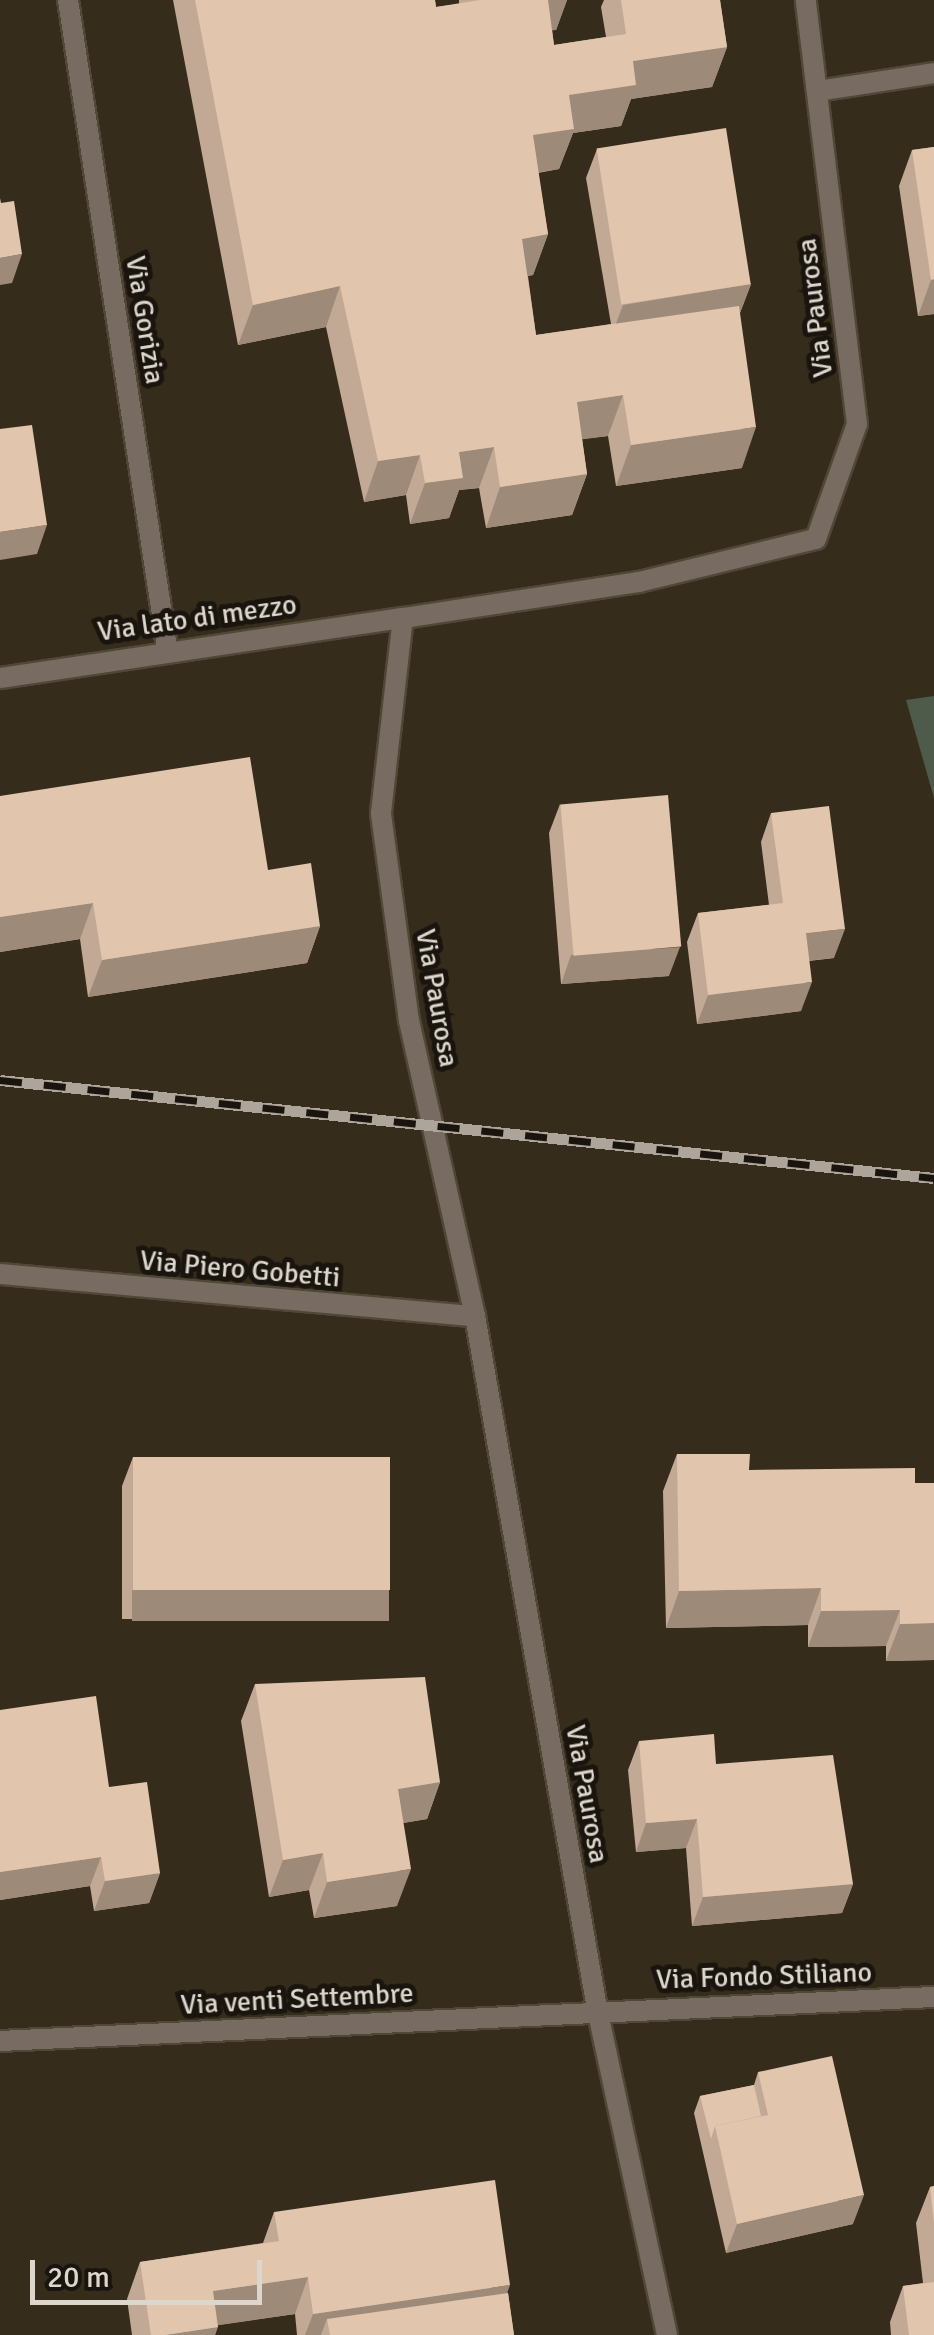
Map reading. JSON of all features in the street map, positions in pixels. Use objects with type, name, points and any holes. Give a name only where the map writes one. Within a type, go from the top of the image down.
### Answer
[{"type":"street","name":"Via Gorizia","points":[[68,0],[167,647]]},
{"type":"street","name":"Via Paurosa","points":[[668,2335],[597,2008],[475,1316],[409,1021],[381,813],[404,618],[640,582],[816,538],[856,424],[806,0]]},
{"type":"street","points":[[817,91],[934,73]]},
{"type":"street","name":"Via lato di mezzo","points":[[0,678],[167,647],[404,618]]},
{"type":"street","name":"Via Piero Gobetti","points":[[0,1274],[475,1316]]},
{"type":"street","name":"Via Fondo Stiliano","points":[[597,2008],[934,1997]]},
{"type":"street","name":"Via venti Settembre","points":[[0,2040],[597,2008]]},
{"type":"green space","points":[[934,696],[934,798],[906,700]]},
{"type":"building","points":[[195,0],[435,0],[436,7],[480,0],[548,0],[554,45],[626,34],[621,0],[720,0],[727,47],[633,61],[636,85],[569,95],[574,129],[533,135],[548,234],[522,239],[536,335],[739,306],[756,427],[631,445],[623,395],[577,402],[587,474],[500,487],[494,447],[459,452],[463,478],[425,483],[420,455],[378,461],[340,286],[253,305]]},
{"type":"building","points":[[726,128],[751,284],[621,305],[597,148]]},
{"type":"building","points":[[934,147],[934,279],[931,280],[912,150]]},
{"type":"building","points":[[0,198],[1,203],[14,201],[22,254],[0,258]]},
{"type":"building","points":[[32,425],[47,525],[0,532],[0,429]]},
{"type":"building","points":[[250,757],[268,870],[311,863],[320,926],[102,960],[93,903],[0,917],[0,796]]},
{"type":"building","points":[[668,795],[681,946],[574,956],[560,804]]},
{"type":"building","points":[[829,806],[845,929],[806,933],[812,982],[708,995],[698,913],[783,903],[771,813]]},
{"type":"building","points":[[677,1454],[750,1454],[749,1470],[915,1468],[915,1483],[934,1483],[934,1623],[900,1624],[900,1610],[821,1611],[821,1588],[679,1591]]},
{"type":"building","points":[[133,1457],[390,1457],[390,1590],[133,1590]]},
{"type":"building","points":[[425,1677],[440,1782],[398,1789],[411,1869],[327,1882],[323,1853],[283,1860],[255,1684]]},
{"type":"building","points":[[96,1696],[109,1787],[147,1782],[160,1873],[105,1881],[101,1857],[0,1872],[0,1710]]},
{"type":"building","points":[[714,1734],[716,1764],[833,1755],[853,1884],[703,1897],[697,1819],[646,1823],[639,1741]]},
{"type":"building","points":[[832,2056],[864,2195],[737,2224],[715,2126],[768,2115],[758,2072]]},
{"type":"building","points":[[754,2085],[761,2116],[715,2126],[711,2139],[700,2096]]},
{"type":"building","points":[[495,2180],[510,2285],[313,2314],[308,2277],[213,2291],[218,2327],[151,2335],[140,2262],[279,2241],[274,2212]]},
{"type":"building","points":[[934,2186],[934,2223],[930,2187]]},
{"type":"building","points":[[934,2282],[934,2335],[909,2335],[903,2286]]},
{"type":"building","points":[[508,2293],[514,2335],[330,2335],[327,2319]]},
{"type":"railway","points":[[0,1080],[934,1178]]}]
